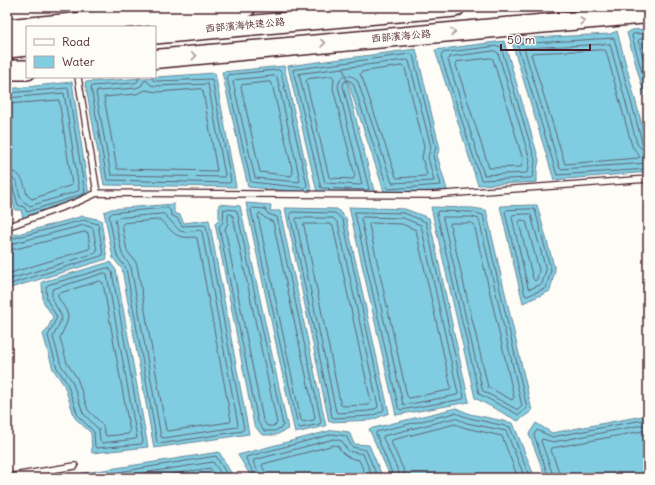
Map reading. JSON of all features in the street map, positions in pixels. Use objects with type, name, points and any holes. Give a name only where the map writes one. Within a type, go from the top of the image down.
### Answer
[{"type":"highway","name":"西部濱海快速公路","points":[[42,26],[246,7]]},
{"type":"highway","name":"西部濱海快速公路","points":[[156,34],[455,7]]},
{"type":"highway","points":[[7,29],[26,27]]},
{"type":"highway","points":[[7,48],[26,46]]},
{"type":"highway","points":[[7,70],[26,71]]},
{"type":"main road","name":"西部濱海公路","points":[[156,59],[648,14]]},
{"type":"main road","points":[[7,74],[26,71]]},
{"type":"lane","points":[[78,78],[97,193]]},
{"type":"lane","points":[[7,227],[77,202],[97,193],[432,195],[648,179]]},
{"type":"lane","points":[[7,477],[75,466]]},
{"type":"water","points":[[648,29],[648,108],[627,33],[632,30]]},
{"type":"water","points":[[617,31],[648,148],[648,172],[554,180],[511,39],[610,34]]},
{"type":"water","points":[[504,41],[539,160],[537,182],[478,185],[435,50]]},
{"type":"water","points":[[416,49],[440,149],[437,155],[447,190],[385,194],[343,67],[374,191],[370,194],[317,192],[288,66]]},
{"type":"water","points":[[284,66],[312,193],[248,187],[222,72]]},
{"type":"water","points":[[215,73],[236,187],[104,185],[85,82]]},
{"type":"water","points":[[72,82],[89,196],[23,218],[21,210],[15,210],[7,178],[7,89]]},
{"type":"water","points":[[246,203],[271,205],[270,211],[280,211],[326,426],[295,433]]},
{"type":"water","points":[[174,204],[174,213],[180,215],[184,223],[209,220],[249,434],[154,448],[122,269],[113,258],[104,212],[111,209]]},
{"type":"water","points":[[219,204],[240,206],[288,429],[276,435],[262,435],[254,425],[215,223],[219,221]]},
{"type":"water","points":[[537,205],[555,270],[550,291],[523,303],[500,206]]},
{"type":"water","points":[[349,207],[405,209],[429,218],[469,402],[396,415]]},
{"type":"water","points":[[431,207],[472,208],[486,210],[532,411],[518,421],[475,398]]},
{"type":"water","points":[[285,208],[337,209],[346,218],[389,413],[372,420],[329,422]]},
{"type":"water","points":[[83,216],[101,220],[107,259],[7,289],[7,237]]},
{"type":"water","points":[[110,262],[116,270],[148,447],[92,453],[91,433],[75,418],[64,385],[53,369],[43,334],[47,330],[53,317],[43,301],[42,282]]},
{"type":"water","points":[[456,408],[470,414],[513,423],[535,478],[391,478],[369,429]]},
{"type":"water","points":[[648,415],[648,478],[546,478],[529,434],[536,423],[552,433]]},
{"type":"water","points":[[333,430],[349,432],[354,444],[369,445],[383,478],[252,478],[238,455]]},
{"type":"water","points":[[219,452],[234,478],[64,478],[84,473]]}]
